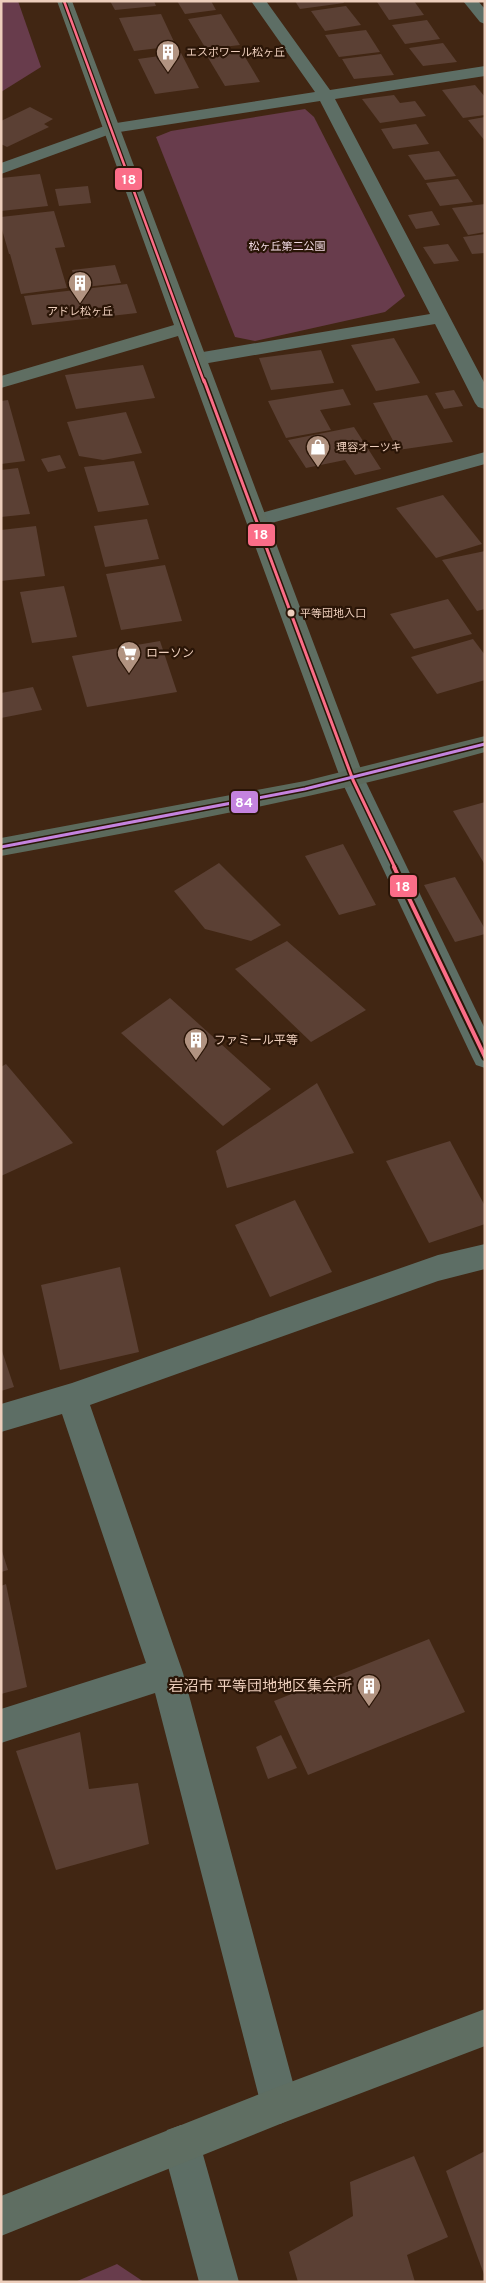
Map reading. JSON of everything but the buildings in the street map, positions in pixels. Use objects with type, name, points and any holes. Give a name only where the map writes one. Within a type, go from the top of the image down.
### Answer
[{"type":"main road","points":[[1,847],[302,792],[413,766],[485,744]]},
{"type":"street","points":[[64,1],[353,780],[485,1057]]},
{"type":"street","points":[[258,1],[325,95],[485,403]]},
{"type":"street","points":[[470,1],[485,19]]},
{"type":"street","points":[[1,169],[110,129],[485,71]]},
{"type":"street","points":[[197,359],[440,318]]},
{"type":"street","points":[[1,382],[185,328]]},
{"type":"street","points":[[257,521],[485,458]]},
{"type":"street","points":[[1,1418],[72,1397],[438,1268],[485,1256]]},
{"type":"street","points":[[72,1397],[166,1673],[280,2105]]},
{"type":"street","points":[[1,1726],[166,1673]]},
{"type":"street","points":[[1,2216],[280,2105],[485,2027]]},
{"type":"street","points":[[181,2144],[219,2282]]},
{"type":"green space","points":[[1,1],[18,1],[41,67],[1,92]]},
{"type":"green space","name":"松ヶ丘第二公園","points":[[305,109],[314,117],[405,296],[385,312],[255,341],[235,337],[156,137],[171,131]]},
{"type":"green space","points":[[117,2264],[144,2282],[75,2282]]},
{"type":"transit line","name":"18","points":[[64,1],[353,780],[485,1057]]},
{"type":"transit line","name":"84","points":[[1,847],[245,802],[365,776],[485,744]]},
{"type":"place","name":"エスポワール松ヶ丘","points":[[168,73]]},
{"type":"place","name":"アドレ松ヶ丘","points":[[80,304]]},
{"type":"place","name":"理容オーツキ","points":[[318,468]]},
{"type":"place","name":"平等団地入口","points":[[291,613]]},
{"type":"place","name":"ローソン","points":[[129,674]]},
{"type":"place","name":"ファミール平等","points":[[196,1061]]},
{"type":"place","name":"岩沼市 平等団地地区集会所","points":[[369,1707]]}]
